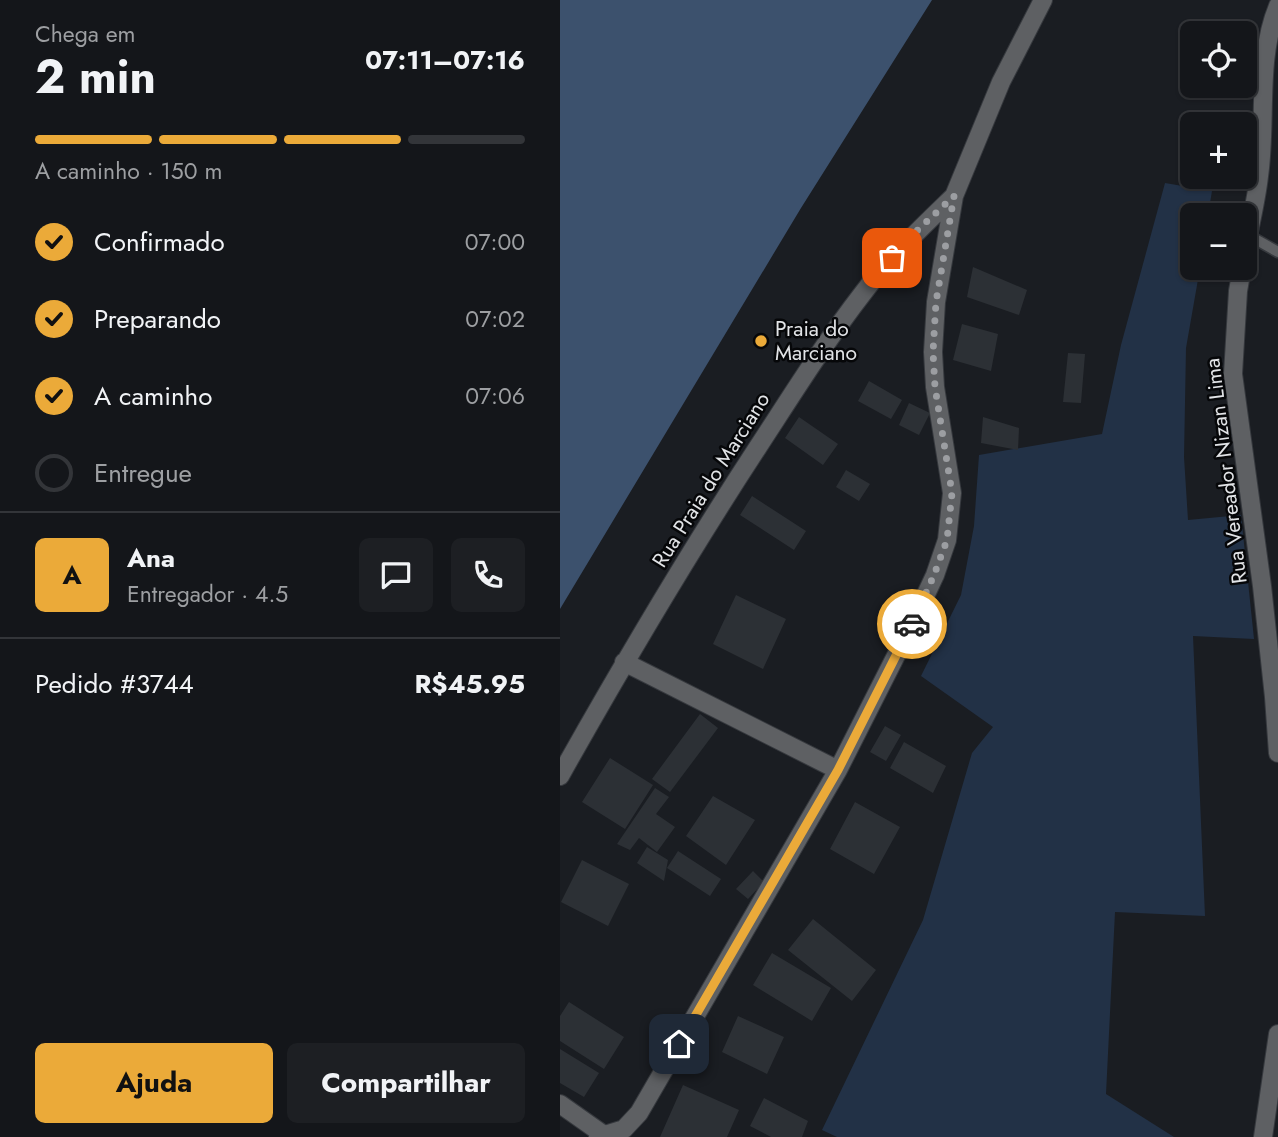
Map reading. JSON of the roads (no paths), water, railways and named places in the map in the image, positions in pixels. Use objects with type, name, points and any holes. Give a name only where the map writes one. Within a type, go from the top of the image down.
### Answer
[{"type":"street","points":[[560,1104],[601,1136],[624,1129],[639,1113],[838,770],[913,622],[947,540],[952,493],[935,387],[933,352],[936,302],[954,196],[1001,82],[1043,0]]},
{"type":"street","points":[[1254,203],[1259,175],[1270,24],[1278,6]]},
{"type":"street","name":"Rua Praia do Marciano","points":[[560,776],[624,662],[736,480],[804,377],[863,292],[906,241],[954,196]]},
{"type":"street","name":"Rua Vereador Nizan Lima","points":[[1240,280],[1233,374],[1262,586],[1275,697],[1278,752]]},
{"type":"street","points":[[624,662],[838,770]]},
{"type":"street","points":[[1262,1137],[1278,1034]]},
{"type":"lane","points":[[1257,240],[1278,252]]},
{"type":"place","name":"Praia do Marciano","points":[[761,341]]}]
